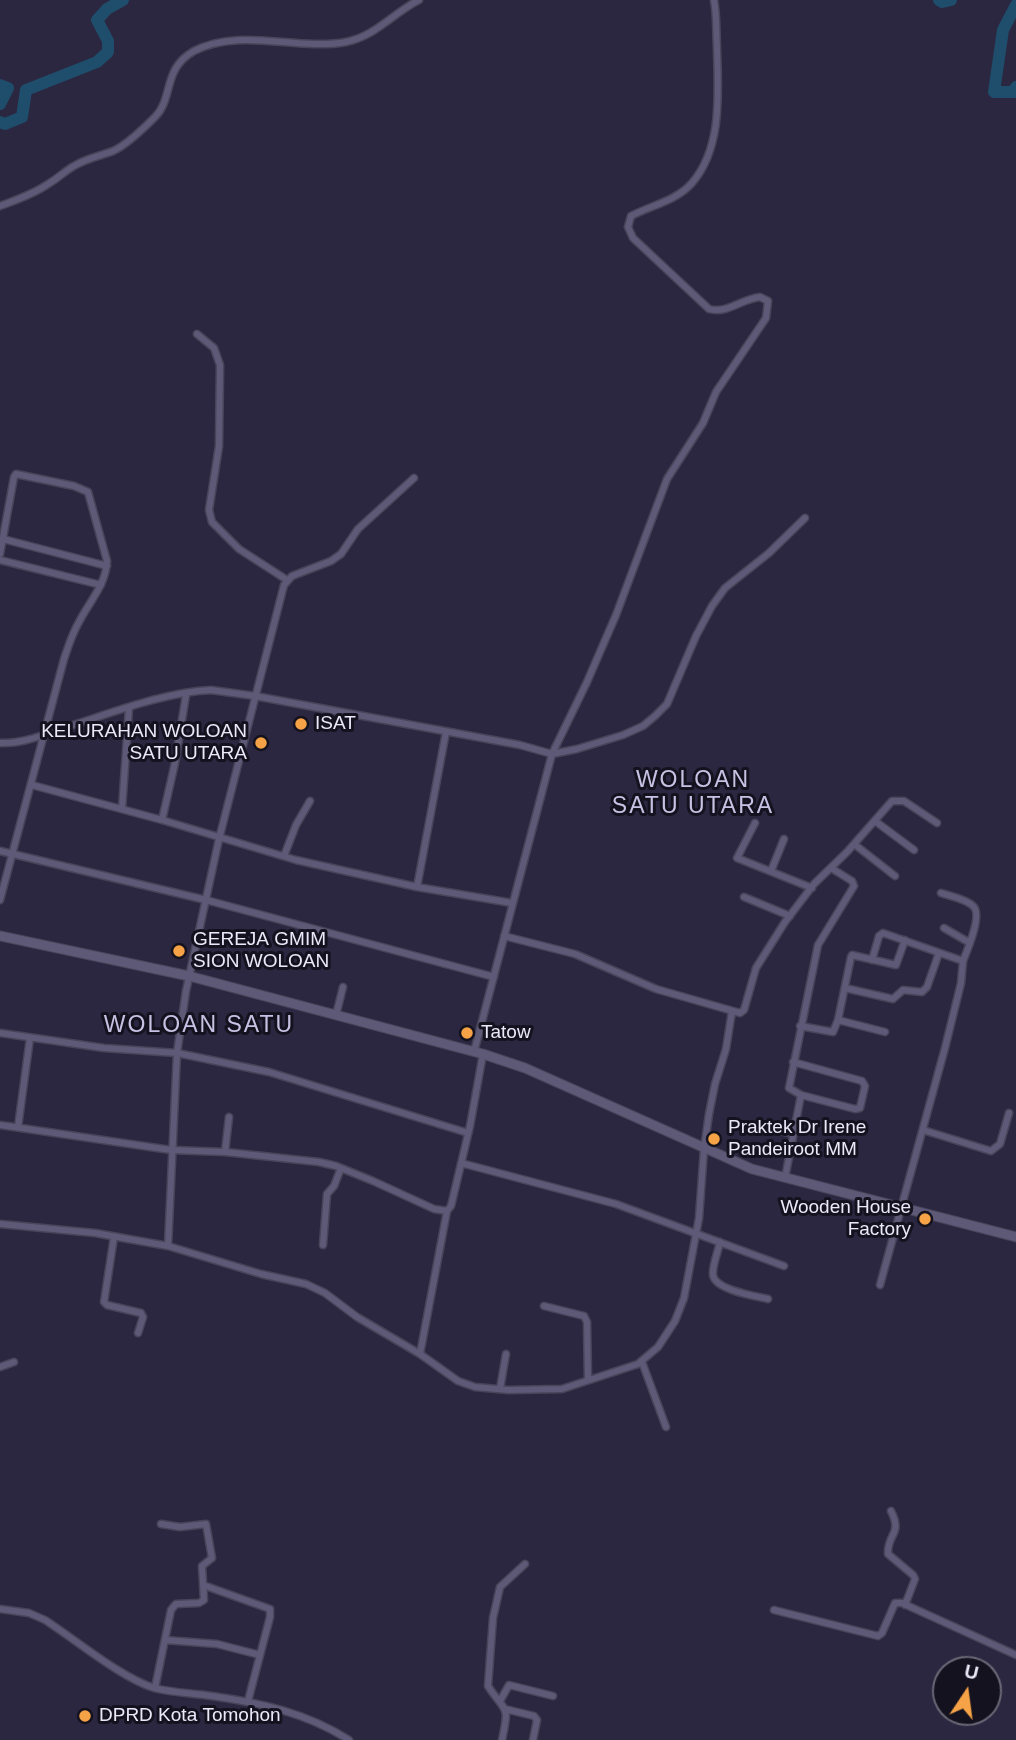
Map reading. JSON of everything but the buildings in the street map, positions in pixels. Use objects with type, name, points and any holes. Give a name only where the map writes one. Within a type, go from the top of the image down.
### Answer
[{"type":"main road","points":[[0,936],[189,976],[479,1053],[547,1077],[752,1169],[1016,1237]]},
{"type":"street","points":[[0,206],[47,186],[74,166],[115,150],[126,142],[159,113],[170,79],[181,61],[206,45],[240,40],[298,44],[344,42],[368,35],[419,0]]},
{"type":"street","points":[[420,1354],[447,1211],[451,1206],[468,1133],[479,1053],[494,977],[552,754],[611,626],[667,479],[702,423],[716,392],[751,342],[769,310],[768,301],[760,297],[745,300],[725,310],[709,309],[633,238],[628,227],[631,216],[664,203],[691,184],[706,162],[715,132],[717,113],[714,0]]},
{"type":"street","points":[[197,334],[214,348],[220,365],[218,458],[209,510],[212,522],[239,549],[288,580]]},
{"type":"street","points":[[0,554],[16,474],[74,486],[88,492],[107,566],[101,585],[71,639],[42,735],[32,785],[0,900]]},
{"type":"street","points":[[167,1246],[177,1053],[189,976],[219,839],[284,585],[288,580],[341,554],[358,529],[414,478]]},
{"type":"street","points":[[0,743],[13,743],[130,708],[211,690],[256,696],[552,754],[577,750],[643,726],[667,704],[712,606],[726,588],[806,518]]},
{"type":"street","points":[[3,540],[107,566]]},
{"type":"street","points":[[0,560],[101,585]]},
{"type":"street","points":[[162,820],[186,695]]},
{"type":"street","points":[[122,809],[130,708]]},
{"type":"street","points":[[417,887],[446,733]]},
{"type":"street","points":[[32,785],[284,856],[417,887],[512,903]]},
{"type":"street","points":[[504,936],[575,954],[656,989],[740,1013],[744,1010],[756,968],[790,916],[812,888],[892,801],[897,800],[937,823]]},
{"type":"street","points":[[284,856],[296,825],[310,801]]},
{"type":"street","points":[[875,821],[914,850]]},
{"type":"street","points":[[755,824],[737,858],[812,888]]},
{"type":"street","points":[[771,872],[784,839]]},
{"type":"street","points":[[854,844],[895,876]]},
{"type":"street","points":[[0,851],[206,900],[494,977]]},
{"type":"street","points":[[793,1062],[862,1081],[865,1084],[858,1109],[801,1096],[789,1088],[793,1062],[800,1026],[822,935],[854,886],[852,881],[831,868]]},
{"type":"street","points":[[880,1285],[961,983],[963,961],[976,923],[975,908],[941,892]]},
{"type":"street","points":[[744,897],[790,916]]},
{"type":"street","points":[[944,928],[970,943]]},
{"type":"street","points":[[872,960],[881,933],[963,961]]},
{"type":"street","points":[[800,1026],[832,1033],[838,1020],[852,955],[891,965],[897,964],[905,940]]},
{"type":"street","points":[[845,988],[892,999],[903,990],[922,992],[927,986],[939,953]]},
{"type":"street","points":[[336,1015],[343,987]]},
{"type":"street","points":[[0,1224],[167,1246],[315,1287],[458,1381],[475,1387],[554,1390],[642,1362],[658,1347],[680,1309],[696,1233],[703,1185],[704,1149],[715,1084],[729,1037],[732,1011]]},
{"type":"street","points":[[838,1020],[885,1032]]},
{"type":"street","points":[[0,1033],[128,1051],[177,1053],[269,1072],[468,1133]]},
{"type":"street","points":[[18,1127],[30,1038]]},
{"type":"street","points":[[785,1178],[801,1096]]},
{"type":"street","points":[[923,1130],[990,1151],[1000,1144],[1009,1113]]},
{"type":"street","points":[[225,1152],[229,1117]]},
{"type":"street","points":[[0,1125],[171,1150],[306,1160],[341,1168],[434,1209],[447,1211]]},
{"type":"street","points":[[764,1127],[793,1134]]},
{"type":"street","points":[[461,1163],[615,1204],[784,1266]]},
{"type":"street","points":[[323,1245],[327,1194],[334,1186],[341,1168]]},
{"type":"street","points":[[114,1237],[104,1302],[141,1313],[138,1333]]},
{"type":"street","points":[[720,1242],[713,1275],[717,1283],[768,1299]]},
{"type":"street","points":[[544,1306],[584,1316],[587,1322],[588,1380]]},
{"type":"street","points":[[500,1389],[506,1354]]},
{"type":"street","points":[[0,1367],[14,1362]]},
{"type":"street","points":[[642,1362],[666,1427]]},
{"type":"street","points":[[891,1511],[897,1528],[888,1554],[915,1579],[905,1605]]},
{"type":"street","points":[[155,1688],[173,1606],[202,1602],[202,1566],[212,1558],[208,1526],[203,1524],[180,1527],[161,1524]]},
{"type":"street","points":[[502,1740],[505,1709],[488,1686],[493,1618],[500,1587],[525,1564]]},
{"type":"street","points":[[203,1584],[270,1609],[248,1701]]},
{"type":"street","points":[[774,1610],[878,1636],[882,1633],[895,1603],[905,1605],[1016,1655]]},
{"type":"street","points":[[0,1609],[29,1613],[45,1620],[127,1675],[155,1688],[248,1701],[312,1719],[349,1740]]},
{"type":"street","points":[[165,1640],[217,1644],[260,1655]]},
{"type":"street","points":[[500,1700],[511,1685],[553,1696]]},
{"type":"street","points":[[505,1709],[534,1716],[537,1720],[533,1740]]},
{"type":"waterway","points":[[0,122],[5,124],[22,117],[26,90],[97,62],[108,52],[108,41],[97,20],[107,9],[123,0]]},
{"type":"waterway","points":[[939,0],[951,0]]},
{"type":"waterway","points":[[1016,5],[1003,30],[994,92],[1015,92],[1016,87]]},
{"type":"waterway","points":[[0,85],[8,88],[0,104]]},
{"type":"place","name":"ISAT","points":[[301,724]]},
{"type":"place","name":"KELURAHAN WOLOAN SATU UTARA","points":[[261,743]]},
{"type":"place","name":"GEREJA GMIM SION WOLOAN","points":[[179,951]]},
{"type":"place","name":"Tatow","points":[[467,1033]]},
{"type":"place","name":"Praktek Dr Irene Pandeiroot MM","points":[[714,1139]]},
{"type":"place","name":"Wooden House Factory","points":[[925,1219]]},
{"type":"place","name":"DPRD Kota Tomohon","points":[[85,1716]]},
{"type":"district","name":"WOLOAN SATU UTARA","points":[[693,794]]},
{"type":"district","name":"WOLOAN SATU","points":[[199,1026]]}]
